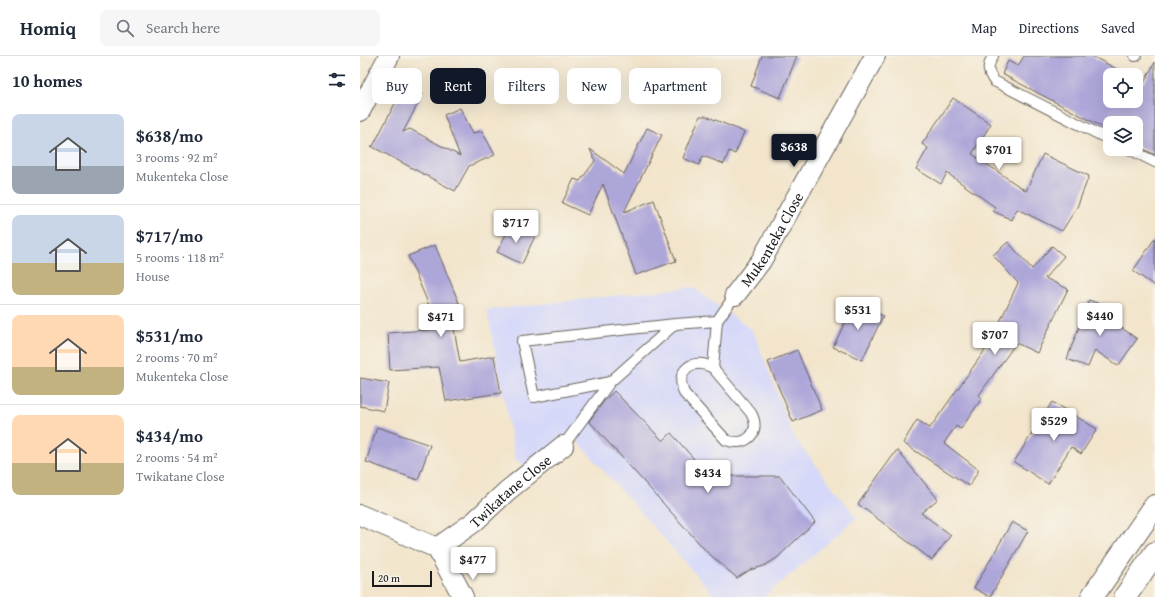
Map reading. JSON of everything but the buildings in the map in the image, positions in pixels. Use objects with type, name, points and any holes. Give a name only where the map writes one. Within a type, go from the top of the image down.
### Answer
[{"type":"main road","points":[[1092,597],[1155,506]]},
{"type":"main road","points":[[1125,597],[1155,554]]},
{"type":"street","points":[[360,111],[389,56]]},
{"type":"street","name":"Mukenteka Close","points":[[735,295],[760,261],[875,56]]},
{"type":"street","name":"Twikatane Close","points":[[437,548],[474,522],[507,491],[563,446]]},
{"type":"street","points":[[360,515],[437,548],[463,597]]},
{"type":"lane","points":[[993,56],[989,64],[988,73],[994,81],[1103,136]]},
{"type":"lane","points":[[1143,156],[1155,162]]},
{"type":"lane","points":[[713,368],[700,363],[693,364],[683,373],[681,387],[684,393],[726,440],[739,443],[745,441],[754,431],[754,419],[751,413],[713,368],[717,321],[735,295]]},
{"type":"lane","points":[[610,382],[534,397],[522,341],[717,321]]},
{"type":"lane","points":[[563,446],[610,382],[676,324]]},
{"type":"shaded area","points":[[692,287],[753,331],[794,437],[857,518],[764,597],[716,597],[571,434],[525,468],[516,460],[487,310]]}]
